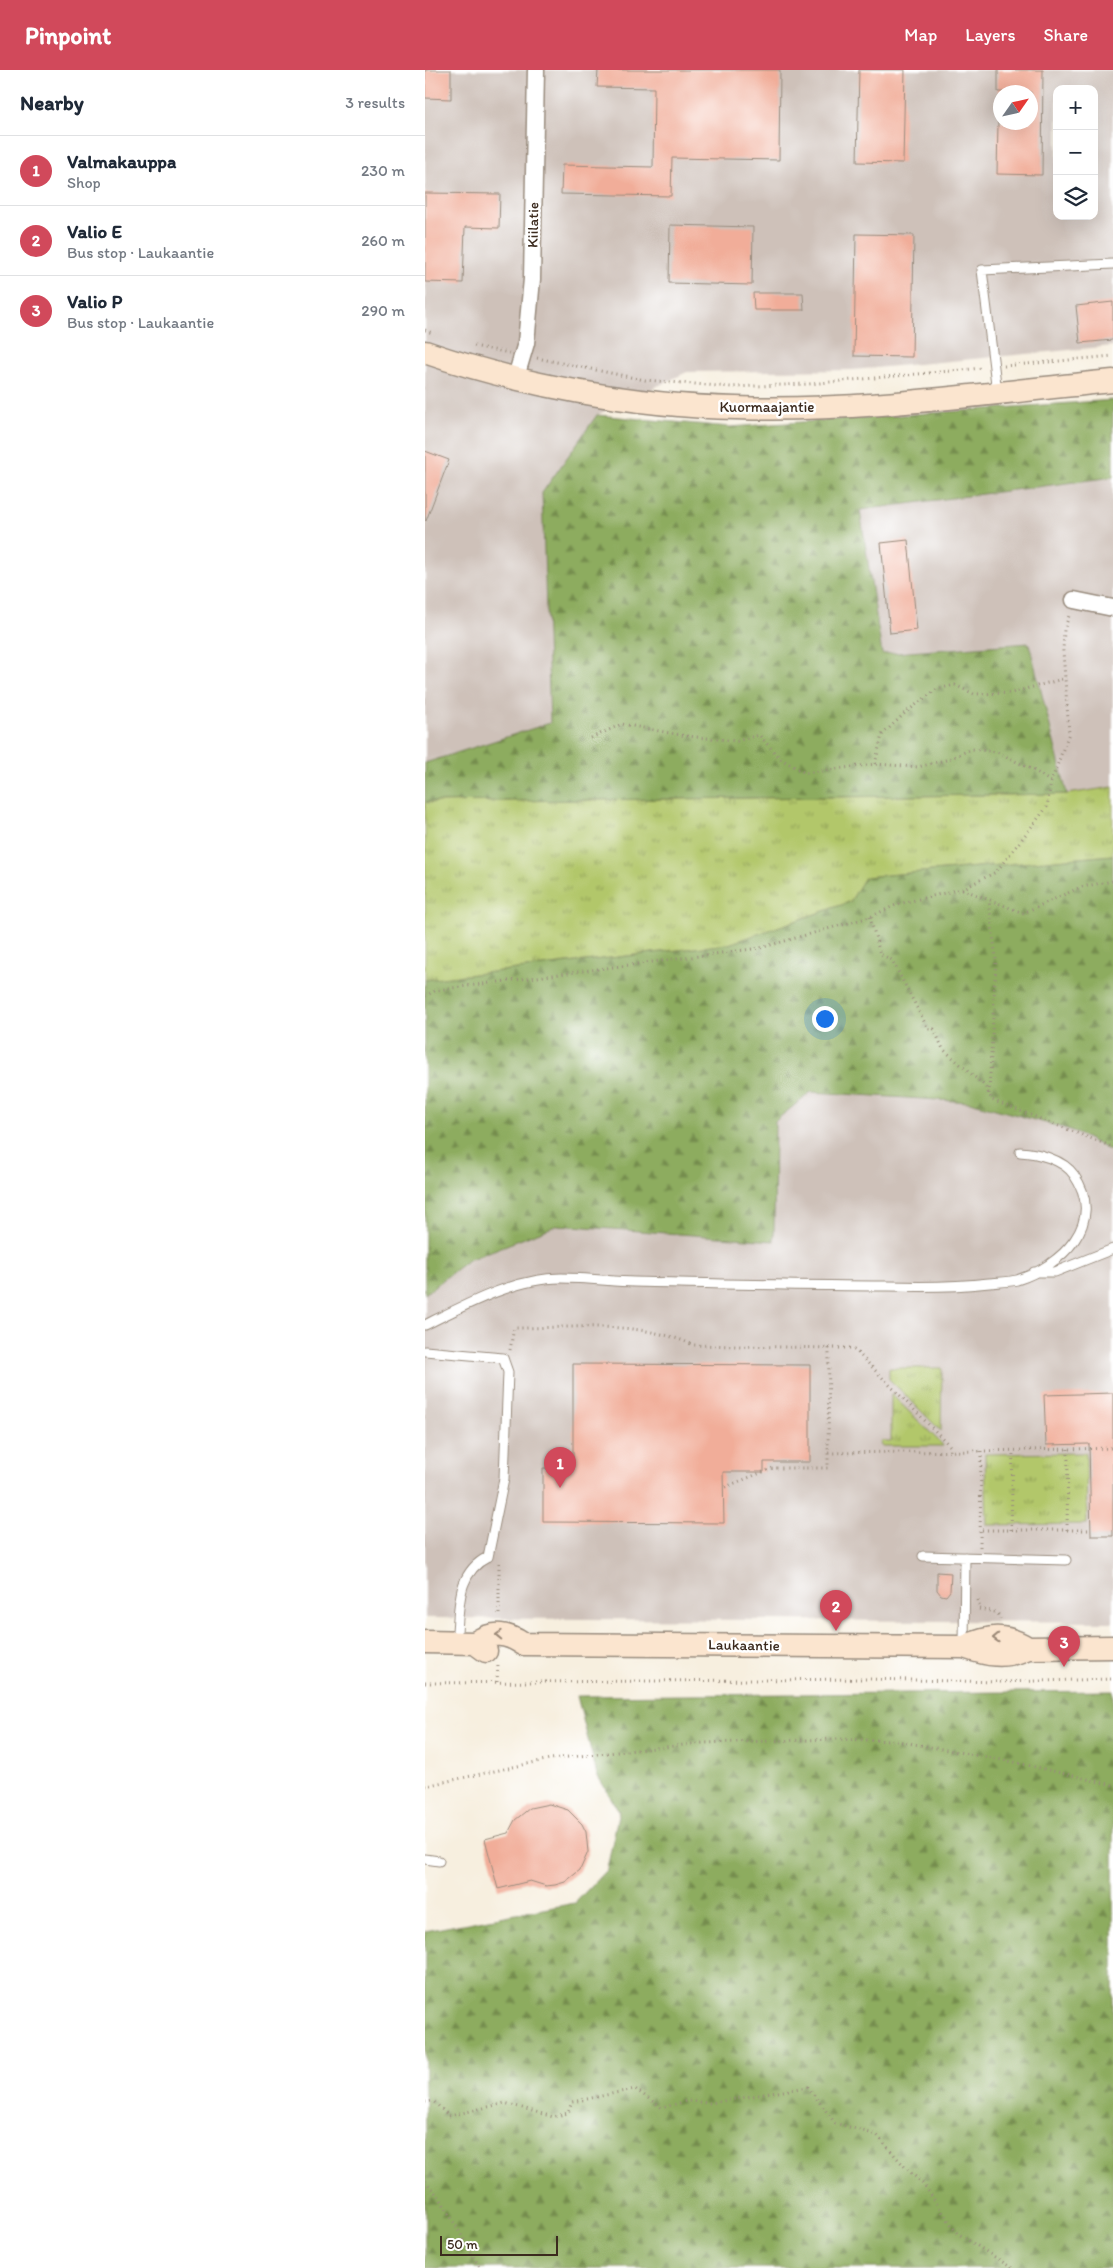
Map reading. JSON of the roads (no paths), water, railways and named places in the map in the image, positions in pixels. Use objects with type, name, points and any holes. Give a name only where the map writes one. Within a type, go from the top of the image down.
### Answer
[{"type":"street","name":"Kiilatie","points":[[516,378],[523,355],[532,279],[536,70]]},
{"type":"street","name":"Kuormaajantie","points":[[429,343],[516,378],[648,401],[735,408],[835,407],[1113,381]]},
{"type":"street","points":[[1074,600],[1113,608]]},
{"type":"street","points":[[425,1642],[466,1643]]},
{"type":"street","name":"Laukaantie","points":[[466,1643],[485,1650],[498,1643],[513,1651],[523,1644],[964,1647],[981,1653],[1002,1656],[1015,1654],[1027,1648],[1113,1647]]},
{"type":"lane","points":[[997,392],[983,270],[1113,264]]},
{"type":"lane","points":[[425,1325],[467,1303],[509,1287],[559,1278],[641,1282],[952,1287],[1015,1280],[1034,1272],[1054,1259],[1078,1239],[1085,1218],[1083,1194],[1073,1174],[1057,1162],[1036,1153],[1020,1152]]},
{"type":"lane","points":[[1034,1272],[1055,1272],[1113,1249]]},
{"type":"lane","points":[[425,1351],[503,1358],[508,1367],[504,1479],[488,1557],[475,1563],[464,1580],[466,1643]]},
{"type":"lane","points":[[923,1556],[1066,1560]]},
{"type":"lane","points":[[964,1647],[965,1557]]},
{"type":"lane","points":[[425,1858],[439,1861]]},
{"type":"place","name":"Valmakauppa","points":[[560,1488]]},
{"type":"place","name":"Valio E","points":[[836,1631]]},
{"type":"place","name":"Valio P","points":[[1064,1667]]}]
